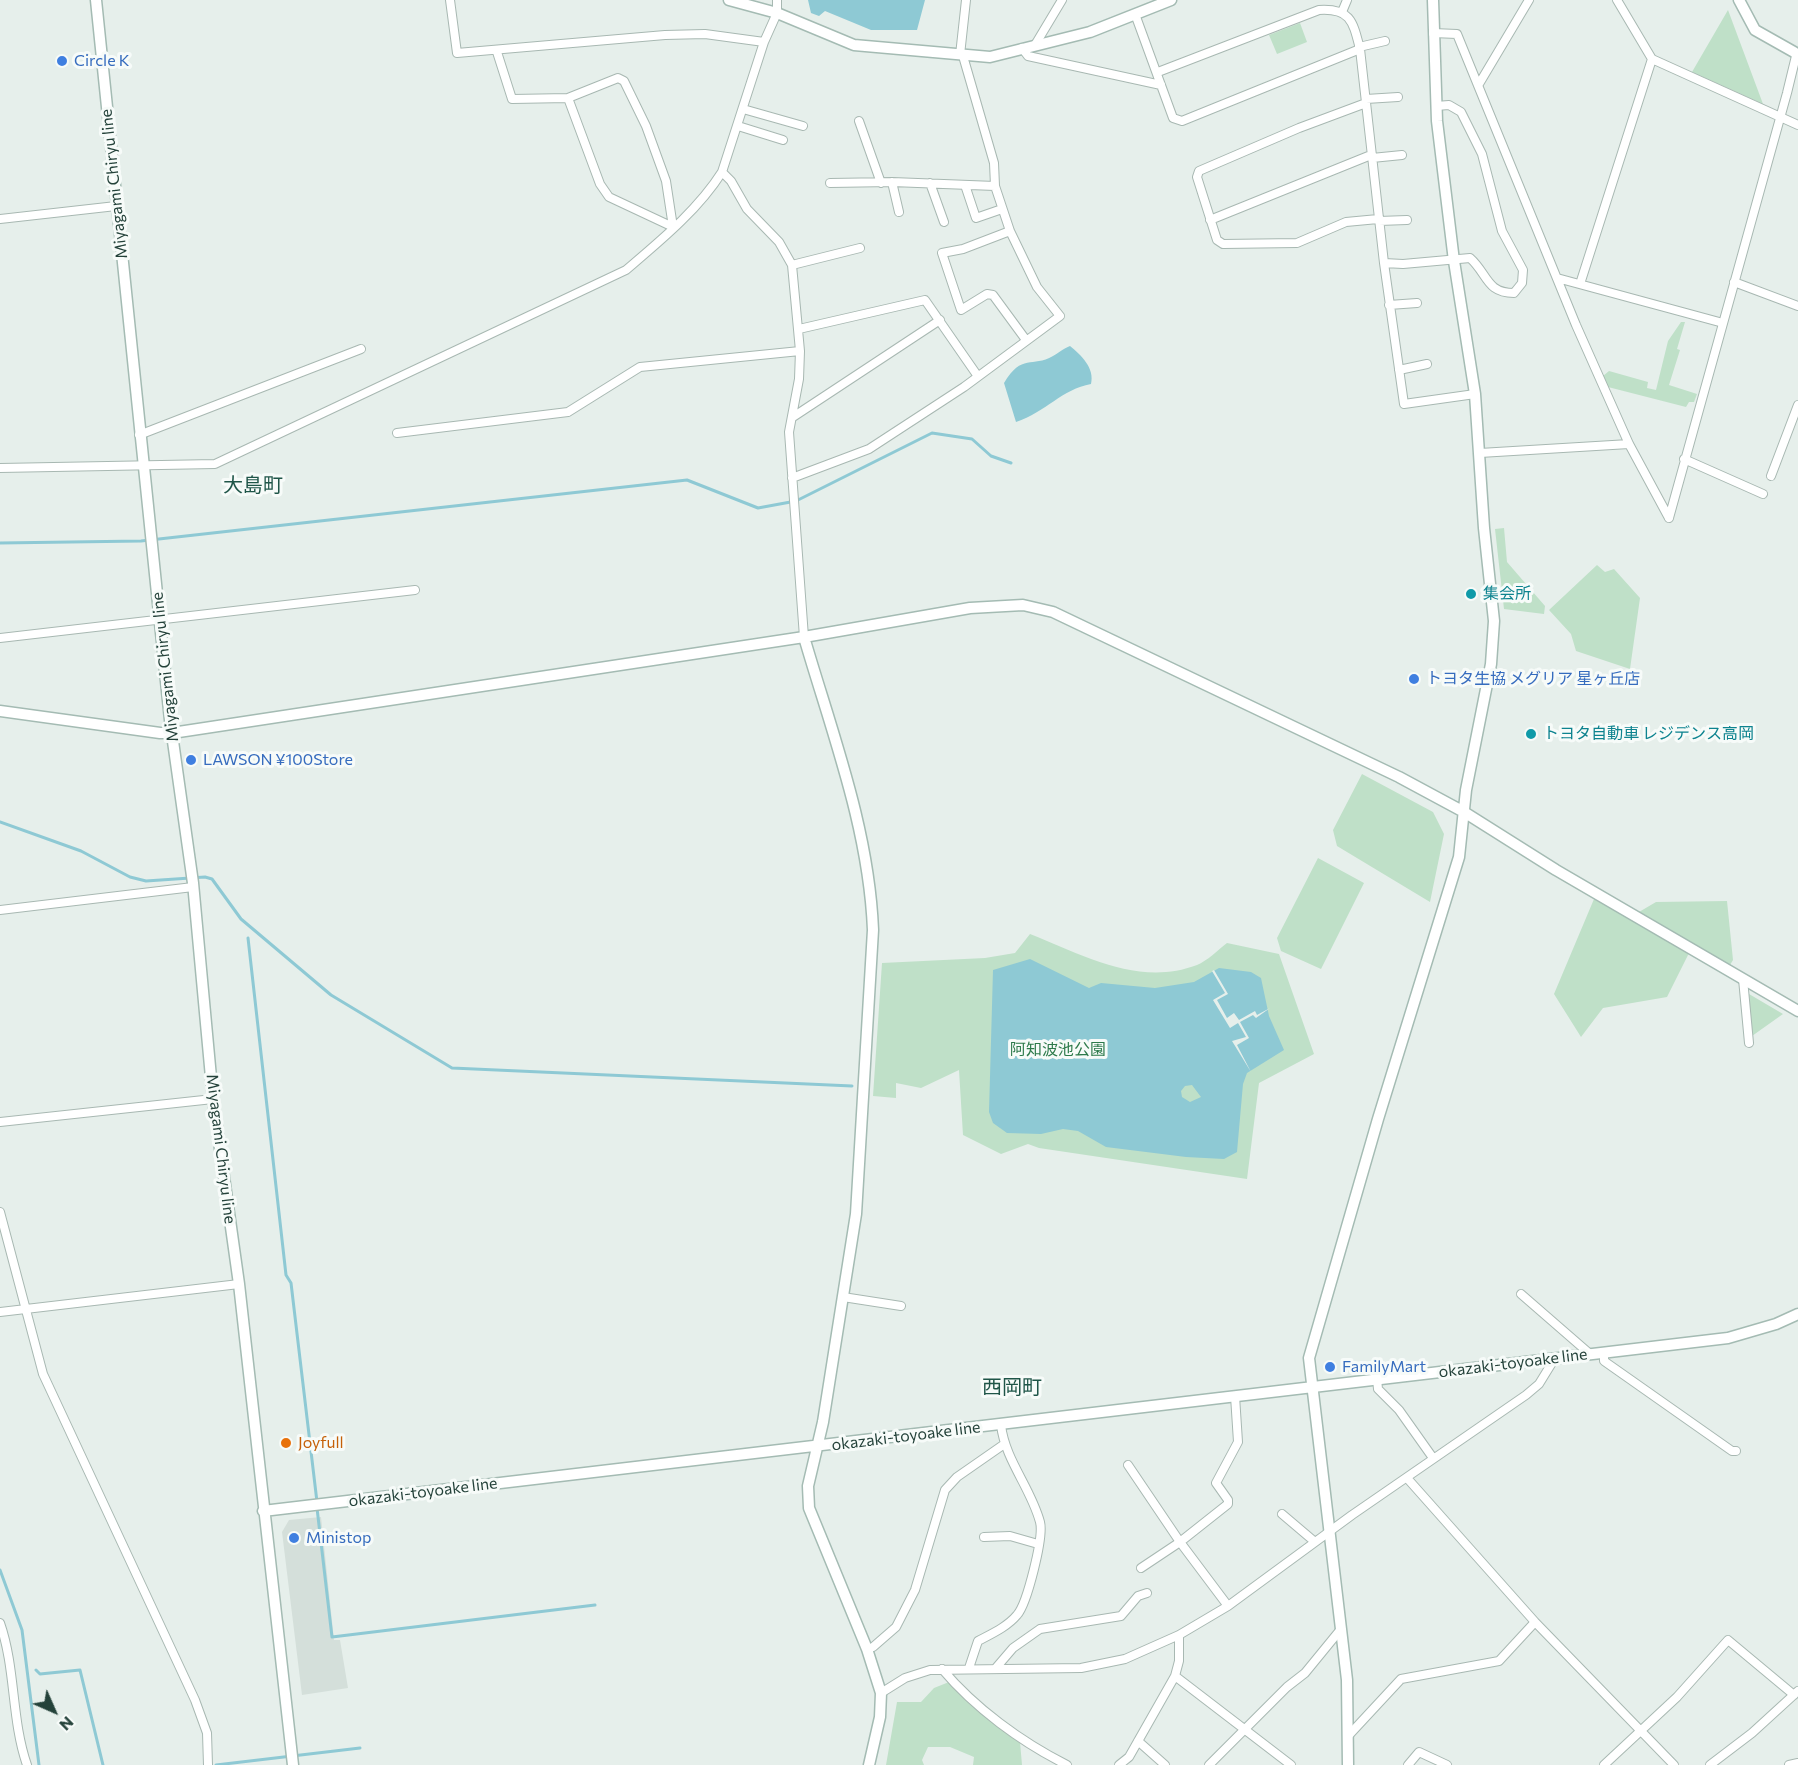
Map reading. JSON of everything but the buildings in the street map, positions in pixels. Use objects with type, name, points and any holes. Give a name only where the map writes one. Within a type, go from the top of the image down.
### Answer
[{"type":"street","name":"Miyagami Chiryu line","points":[[96,0],[142,467],[172,733],[193,887],[213,1099],[239,1284],[263,1511]]},
{"type":"street","points":[[450,0],[457,53],[497,52],[665,35],[705,34],[764,42]]},
{"type":"street","points":[[729,0],[777,13],[854,45],[990,57],[1090,32],[1171,0]]},
{"type":"street","points":[[0,468],[215,464],[627,270],[710,190],[722,172],[764,42],[777,13],[777,0]]},
{"type":"street","points":[[792,478],[861,454],[1060,316],[1037,287],[1010,231],[995,186],[994,163],[961,56],[966,0]]},
{"type":"street","points":[[1035,45],[1062,0]]},
{"type":"street","points":[[1342,12],[1347,0]]},
{"type":"street","points":[[1348,1765],[1347,1680],[1312,1387],[1311,1344],[1459,857],[1464,812],[1491,664],[1494,621],[1484,528],[1475,394],[1454,261],[1436,106],[1432,33],[1433,0]]},
{"type":"street","points":[[1479,84],[1529,0]]},
{"type":"street","points":[[1432,33],[1457,34],[1557,278],[1629,444],[1669,518],[1796,56],[1794,52],[1755,30],[1739,0]]},
{"type":"street","points":[[1618,1],[1652,59],[1798,125]]},
{"type":"street","points":[[1158,72],[1319,10],[1342,12],[1352,22],[1360,48],[1389,305],[1404,404],[1475,394]]},
{"type":"street","points":[[1135,14],[1173,118],[1182,121],[1360,48],[1385,41]]},
{"type":"street","points":[[1022,48],[1028,57],[1161,85]]},
{"type":"street","points":[[497,52],[512,99],[568,98],[618,78],[624,81],[646,126],[666,181],[673,227]]},
{"type":"street","points":[[1580,284],[1652,59]]},
{"type":"street","points":[[1398,97],[1366,100],[1199,171],[1197,177],[1219,242],[1297,243],[1346,222],[1407,220]]},
{"type":"street","points":[[568,98],[600,184],[609,197],[673,227]]},
{"type":"street","points":[[1384,263],[1454,261],[1470,258],[1479,266],[1490,285],[1500,293],[1514,294],[1522,283],[1523,270],[1502,231],[1482,154],[1461,112],[1449,105],[1436,106]]},
{"type":"street","points":[[743,109],[803,126]]},
{"type":"street","points":[[859,121],[881,183]]},
{"type":"street","points":[[738,126],[783,140]]},
{"type":"street","points":[[1210,220],[1372,157],[1402,155]]},
{"type":"street","points":[[722,172],[731,181],[747,209],[779,242],[792,265],[800,351],[799,379],[789,432],[804,637],[866,855],[872,899],[873,940],[856,1215],[817,1446],[808,1486],[810,1508],[867,1649],[881,1693],[880,1717],[869,1765]]},
{"type":"street","points":[[830,183],[892,182],[995,186]]},
{"type":"street","points":[[892,182],[899,212]]},
{"type":"street","points":[[930,183],[944,222]]},
{"type":"street","points":[[965,184],[976,218],[1002,209]]},
{"type":"street","points":[[0,219],[116,206]]},
{"type":"street","points":[[1010,231],[963,249],[942,253],[961,310],[987,294],[993,295],[1026,340]]},
{"type":"street","points":[[792,265],[860,248]]},
{"type":"street","points":[[1557,278],[1723,323]]},
{"type":"street","points":[[1734,282],[1798,306]]},
{"type":"street","points":[[799,329],[919,299],[925,300],[977,375]]},
{"type":"street","points":[[1389,305],[1417,303]]},
{"type":"street","points":[[793,417],[940,320]]},
{"type":"street","points":[[139,435],[361,349]]},
{"type":"street","points":[[397,433],[567,412],[640,367],[800,351]]},
{"type":"street","points":[[1399,369],[1427,364]]},
{"type":"street","points":[[1771,476],[1798,405]]},
{"type":"street","points":[[1480,453],[1629,444]]},
{"type":"street","points":[[1684,459],[1763,494]]},
{"type":"street","points":[[0,638],[416,590]]},
{"type":"street","points":[[0,711],[172,733],[804,637],[970,608],[1023,605],[1053,612],[1399,777],[1464,812],[1556,870],[1798,1011]]},
{"type":"street","points":[[0,910],[193,887]]},
{"type":"street","points":[[1743,979],[1749,1043]]},
{"type":"street","points":[[0,1122],[213,1099]]},
{"type":"street","points":[[0,1212],[43,1374],[195,1700],[207,1733],[208,1765]]},
{"type":"street","points":[[0,1312],[239,1284]]},
{"type":"street","points":[[1521,1294],[1590,1354]]},
{"type":"street","points":[[843,1297],[901,1306]]},
{"type":"street","name":"okazaki-toyoake line","points":[[263,1511],[1728,1338],[1798,1314]]},
{"type":"street","points":[[1604,1352],[1605,1361],[1732,1451],[1736,1451]]},
{"type":"street","points":[[881,1693],[919,1672],[942,1669],[1081,1668],[1125,1659],[1179,1635],[1228,1606],[1433,1458],[1526,1395],[1539,1384],[1555,1358]]},
{"type":"street","points":[[1377,1378],[1378,1389],[1399,1410],[1433,1458]]},
{"type":"street","points":[[1141,1568],[1180,1542],[1228,1504],[1228,1500],[1216,1484],[1238,1442],[1235,1396]]},
{"type":"street","points":[[969,1668],[978,1641],[1007,1623],[1023,1605],[1041,1524],[1028,1491],[1003,1445],[1001,1425]]},
{"type":"street","points":[[867,1649],[881,1640],[901,1619],[915,1590],[945,1490],[957,1477],[1003,1445]]},
{"type":"street","points":[[1128,1465],[1180,1542],[1228,1606]]},
{"type":"street","points":[[1407,1478],[1535,1622],[1674,1765]]},
{"type":"street","points":[[263,1511],[292,1765]]},
{"type":"street","points":[[1282,1514],[1315,1542]]},
{"type":"street","points":[[984,1537],[1010,1536],[1038,1544]]},
{"type":"street","points":[[995,1669],[1013,1648],[1040,1629],[1121,1616],[1138,1596],[1147,1593]]},
{"type":"street","points":[[1349,1735],[1401,1679],[1499,1662],[1535,1622]]},
{"type":"street","points":[[0,1623],[12,1667],[18,1725],[27,1765]]},
{"type":"street","points":[[1209,1765],[1287,1687],[1305,1673],[1341,1629]]},
{"type":"street","points":[[1119,1765],[1129,1757],[1174,1676],[1179,1661],[1179,1635]]},
{"type":"street","points":[[1604,1765],[1677,1697],[1728,1640],[1796,1693],[1752,1734],[1710,1765]]},
{"type":"street","points":[[942,1669],[963,1692],[1026,1742],[1066,1765]]},
{"type":"street","points":[[1174,1676],[1291,1765]]},
{"type":"street","points":[[1138,1741],[1165,1765]]},
{"type":"street","points":[[1408,1765],[1419,1752],[1447,1765]]},
{"type":"street","points":[[1789,1765],[1798,1763]]},
{"type":"shaded area","points":[[321,1517],[334,1640],[340,1640],[348,1688],[302,1695],[282,1532],[289,1520]]},
{"type":"green space","points":[[1728,10],[1763,104],[1692,72]]},
{"type":"green space","points":[[1300,23],[1307,42],[1277,54],[1269,35]]},
{"type":"green space","points":[[1681,322],[1685,322],[1677,349],[1680,350],[1669,385],[1697,394],[1694,402],[1689,402],[1686,407],[1608,387],[1603,376],[1609,371],[1648,382],[1647,388],[1656,390],[1668,341]]},
{"type":"green space","points":[[1504,528],[1507,562],[1545,606],[1544,614],[1504,609],[1495,529]]},
{"type":"green space","points":[[1597,565],[1605,572],[1614,569],[1640,598],[1630,669],[1576,651],[1571,634],[1549,610]]},
{"type":"green space","points":[[1362,774],[1433,812],[1444,834],[1430,902],[1337,846],[1333,830]]},
{"type":"green space","points":[[1318,858],[1364,883],[1321,969],[1281,951],[1277,938]]},
{"type":"green space","points":[[1594,899],[1689,953],[1667,997],[1603,1008],[1581,1037],[1554,994]]},
{"type":"green space","points":[[1727,901],[1733,960],[1730,965],[1639,912],[1656,902]]},
{"type":"green space","name":"阿知波池公園","points":[[1030,934],[1112,966],[1154,972],[1175,971],[1197,965],[1227,943],[1279,954],[1314,1054],[1259,1083],[1247,1179],[1039,1148],[1028,1144],[1001,1154],[963,1135],[959,1070],[921,1088],[896,1083],[896,1098],[873,1096],[882,963],[985,958],[1015,953]]},
{"type":"green space","points":[[1749,994],[1783,1014],[1752,1036]]},
{"type":"green space","points":[[949,1682],[1017,1738],[1020,1742],[1022,1765],[973,1765],[974,1757],[950,1747],[928,1747],[922,1760],[924,1765],[886,1765],[897,1702],[921,1702],[934,1688]]},
{"type":"water","points":[[808,0],[925,0],[917,30],[871,30],[825,11],[819,16],[811,13]]},
{"type":"water","points":[[1070,346],[1089,367],[1091,384],[1071,391],[1036,413],[1016,422],[1004,383],[1010,374],[1022,364],[1046,359]]},
{"type":"water","points":[[1030,959],[1089,988],[1101,983],[1155,988],[1194,982],[1219,968],[1251,972],[1261,978],[1269,1016],[1284,1050],[1247,1073],[1243,1084],[1237,1152],[1224,1159],[1186,1157],[1106,1147],[1078,1131],[1063,1129],[1041,1134],[1007,1133],[993,1123],[989,1112],[993,970]],"holes":[[[1192,1085],[1201,1097],[1190,1102],[1182,1097],[1181,1091],[1185,1086]]]},
{"type":"pier","points":[[1214,970],[1228,994],[1217,1000],[1227,1018],[1234,1013],[1239,1020],[1255,1011],[1257,1015],[1270,1008],[1256,1018],[1253,1015],[1240,1022],[1249,1038],[1237,1045],[1251,1072],[1232,1041],[1246,1037],[1238,1023],[1230,1028],[1213,1000],[1225,993],[1212,971]]},
{"type":"waterway","points":[[0,543],[141,541],[687,480],[758,508],[796,501],[932,433],[972,439],[991,456],[1011,463]]},
{"type":"waterway","points":[[0,822],[81,851],[130,877],[146,881],[205,877],[212,879],[241,919],[331,995],[452,1068],[852,1086]]},
{"type":"waterway","points":[[248,938],[286,1275],[291,1283],[317,1502]]},
{"type":"waterway","points":[[317,1508],[332,1637],[595,1605]]},
{"type":"waterway","points":[[0,1570],[22,1630],[39,1765]]},
{"type":"waterway","points":[[36,1670],[40,1674],[80,1670],[103,1765]]},
{"type":"waterway","points":[[216,1765],[360,1748]]},
{"type":"place","name":"Circle K","points":[[62,61]]},
{"type":"place","name":"集会所","points":[[1471,594]]},
{"type":"place","name":"トヨタ生協 メグリア 星ヶ丘店","points":[[1414,679]]},
{"type":"place","name":"トヨタ自動車 レジデンス高岡","points":[[1531,734]]},
{"type":"place","name":"LAWSON ¥100Store","points":[[191,760]]},
{"type":"place","name":"FamilyMart","points":[[1330,1367]]},
{"type":"place","name":"Joyfull","points":[[286,1443]]},
{"type":"place","name":"Ministop","points":[[294,1538]]},
{"type":"district","name":"大島町","points":[[253,485]]},
{"type":"district","name":"西岡町","points":[[1012,1387]]}]
